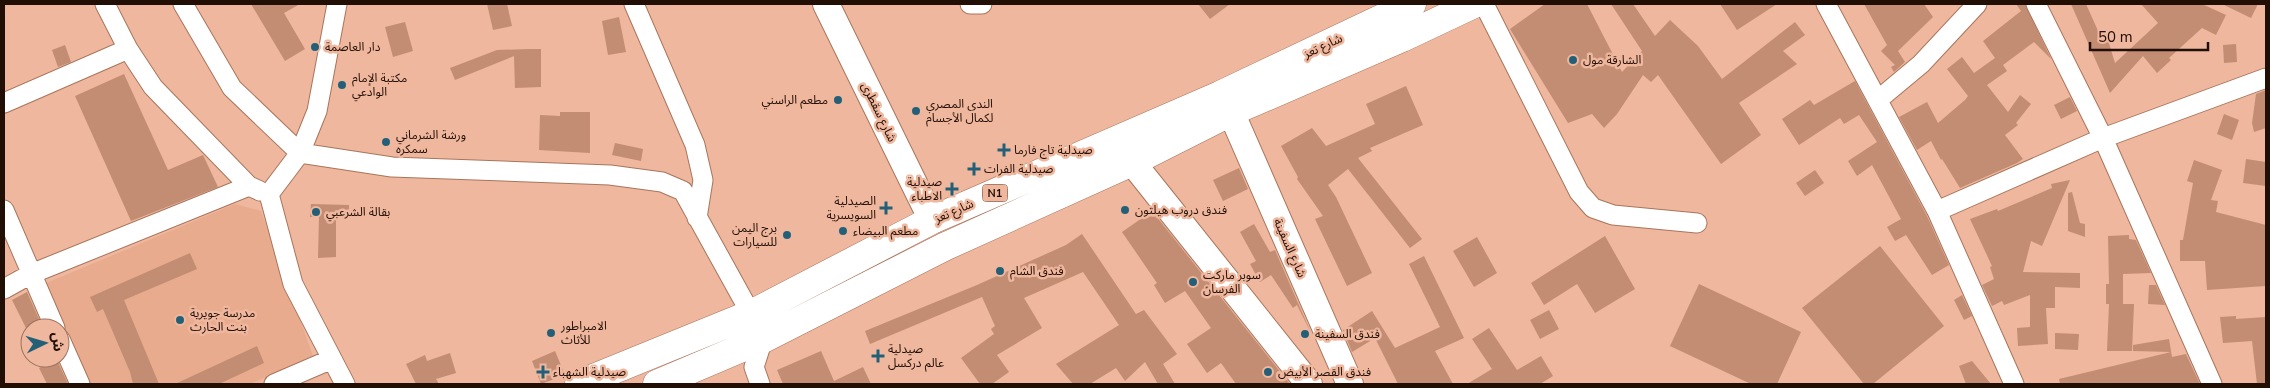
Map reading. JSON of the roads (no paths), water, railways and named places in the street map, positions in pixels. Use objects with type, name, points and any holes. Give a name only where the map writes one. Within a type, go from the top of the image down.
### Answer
[{"type":"highway","name":"شارع تعز","points":[[657,384],[748,368],[763,339],[944,247],[1132,162],[1231,112],[1402,38],[1474,4]]},
{"type":"highway","name":"شارع تعز","points":[[579,384],[751,314],[932,220],[1220,95],[1394,7]]},
{"type":"highway","points":[[932,220],[944,247]]},
{"type":"street","points":[[105,4],[128,49],[153,86],[250,186],[269,194]]},
{"type":"street","points":[[183,4],[232,88],[300,153],[392,167],[610,175],[662,182],[683,191],[751,314]]},
{"type":"street","points":[[269,194],[300,153],[317,111],[337,4]]},
{"type":"street","points":[[634,4],[695,145],[703,180],[697,218]]},
{"type":"street","name":"شارع سقطرى","points":[[826,4],[932,220]]},
{"type":"street","points":[[970,4],[982,4]]},
{"type":"street","points":[[1484,4],[1579,192],[1593,208],[1613,215],[1697,223]]},
{"type":"street","points":[[1826,4],[1879,99],[1937,211],[2014,384]]},
{"type":"street","points":[[1879,99],[1921,64],[1977,4]]},
{"type":"street","points":[[2036,4],[2103,138],[2212,384]]},
{"type":"street","points":[[4,103],[128,49]]},
{"type":"street","points":[[1937,211],[2103,138],[2266,78]]},
{"type":"street","name":"شارع السفينة","points":[[1231,112],[1350,384]]},
{"type":"street","points":[[1132,162],[1309,384]]},
{"type":"street","points":[[4,289],[31,274],[250,186]]},
{"type":"street","points":[[269,194],[293,284],[345,384]]},
{"type":"street","points":[[4,210],[51,318]]},
{"type":"street","points":[[274,384],[332,359]]},
{"type":"street","points":[[70,362],[80,384]]},
{"type":"place","name":"دار العاصمة","points":[[315,47]]},
{"type":"place","name":"الشارقة مول","points":[[1573,60]]},
{"type":"place","name":"مكتبة الإمام الوادعي","points":[[342,85]]},
{"type":"place","name":"مطعم الراسني","points":[[838,100]]},
{"type":"place","name":"الندي المصري لكمال الأجسام","points":[[916,111]]},
{"type":"place","name":"ورشة الشرماني سمكره","points":[[386,142]]},
{"type":"place","name":"صيدلية تاج فارما","points":[[1004,150]]},
{"type":"place","name":"صيدلية الفرات","points":[[974,169]]},
{"type":"place","name":"صيدلية الاطباء","points":[[952,189]]},
{"type":"place","name":"الصيدلية السويسرية","points":[[886,208]]},
{"type":"place","name":"فندق دروب هيلتون","points":[[1125,210]]},
{"type":"place","name":"بقالة الشرعبي","points":[[316,212]]},
{"type":"place","name":"مطعم البيضاء","points":[[843,231]]},
{"type":"place","name":"برج اليمن للسيارات","points":[[787,235]]},
{"type":"place","name":"فندق الشام","points":[[1000,271]]},
{"type":"place","name":"سوبر ماركت الفرسان","points":[[1193,282]]},
{"type":"place","name":"مدرسة جويرية بنت الحارث","points":[[180,320]]},
{"type":"place","name":"الامبراطور للأثاث","points":[[551,333]]},
{"type":"place","name":"فندق السفينة","points":[[1305,334]]},
{"type":"place","name":"صيدلية عالم دركسل","points":[[878,356]]},
{"type":"place","name":"صيدلية الشهباء","points":[[543,372]]},
{"type":"place","name":"فندق القصر الأبيض","points":[[1268,372]]}]
